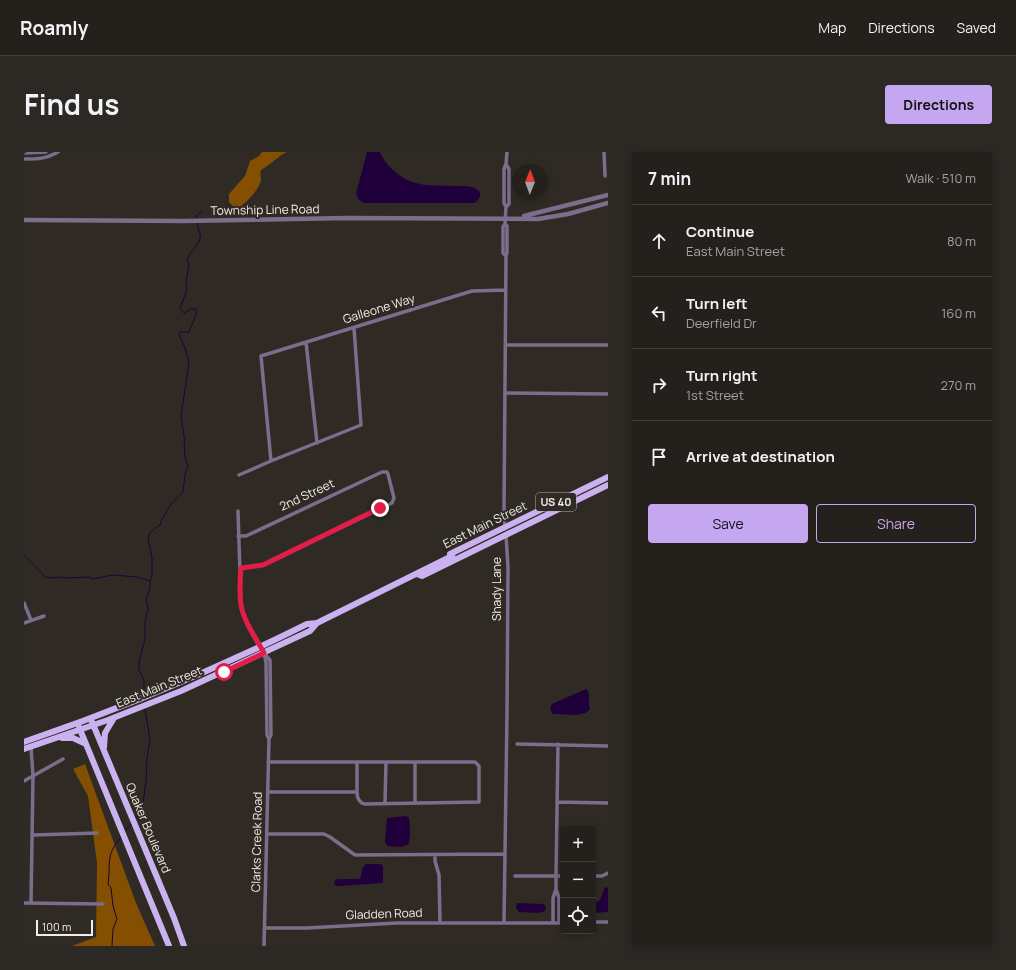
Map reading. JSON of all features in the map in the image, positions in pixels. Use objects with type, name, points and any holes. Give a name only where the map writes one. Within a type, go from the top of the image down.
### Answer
[{"type":"main road","name":"East Main Street","points":[[24,749],[81,730],[154,702],[262,650],[307,624],[317,624],[452,556],[453,553],[608,477]]},
{"type":"main road","name":"East Main Street","points":[[417,574],[422,576],[608,485]]},
{"type":"main road","name":"East Main Street","points":[[24,742],[91,719],[262,650]]},
{"type":"main road","points":[[104,748],[105,733],[114,718]]},
{"type":"main road","name":"Quaker Boulevard","points":[[91,719],[174,918],[184,946]]},
{"type":"main road","name":"Quaker Boulevard","points":[[77,724],[81,730],[169,946]]},
{"type":"main road","points":[[58,738],[73,738],[86,744]]},
{"type":"street","points":[[24,153],[46,152]]},
{"type":"street","points":[[24,159],[49,157],[58,152]]},
{"type":"street","points":[[506,218],[506,207],[504,203],[504,170],[507,152]]},
{"type":"street","points":[[604,152],[605,176]]},
{"type":"street","points":[[518,218],[608,195]]},
{"type":"street","points":[[518,218],[538,219],[608,203]]},
{"type":"street","name":"Township Line Road","points":[[24,220],[211,221],[348,218],[518,218]]},
{"type":"street","name":"Shady Lane","points":[[504,922],[508,567],[504,512],[504,393],[507,253],[506,218]]},
{"type":"street","name":"Galleone Way","points":[[271,461],[261,356],[472,291],[506,290]]},
{"type":"street","points":[[240,475],[317,442],[362,425],[354,328]]},
{"type":"street","points":[[306,342],[317,442]]},
{"type":"street","points":[[505,344],[608,345]]},
{"type":"street","points":[[504,393],[608,394]]},
{"type":"street","name":"2nd Street","points":[[238,536],[246,536],[384,471],[388,474],[394,498],[392,503],[389,505],[263,565],[241,568]]},
{"type":"street","points":[[238,511],[238,536],[241,568],[240,594],[242,609],[262,650]]},
{"type":"street","points":[[24,603],[31,620]]},
{"type":"street","points":[[24,622],[44,616]]},
{"type":"street","name":"Clarks Creek Road","points":[[262,650],[266,662],[267,735],[269,739],[264,946]]},
{"type":"street","points":[[517,744],[607,746],[608,740]]},
{"type":"street","points":[[553,923],[553,898],[556,889],[558,744]]},
{"type":"street","points":[[31,747],[33,776],[31,903]]},
{"type":"street","points":[[24,781],[63,759]]},
{"type":"street","points":[[268,762],[357,762],[386,762],[415,762],[475,762],[479,766],[479,802],[364,804],[360,802],[357,796],[357,762]]},
{"type":"street","points":[[386,762],[386,803]]},
{"type":"street","points":[[415,762],[415,803]]},
{"type":"street","points":[[268,792],[357,792]]},
{"type":"street","points":[[557,802],[608,802]]},
{"type":"street","points":[[33,835],[97,833]]},
{"type":"street","points":[[267,834],[324,834],[355,855],[505,854]]},
{"type":"street","points":[[435,855],[439,875],[440,922]]},
{"type":"street","points":[[596,876],[602,876],[608,873]]},
{"type":"street","points":[[516,876],[560,876]]},
{"type":"street","points":[[556,889],[560,898]]},
{"type":"street","points":[[24,903],[102,904]]},
{"type":"street","name":"Gladden Road","points":[[265,928],[307,928],[440,922],[560,923]]},
{"type":"street","points":[[596,922],[608,922]]},
{"type":"shaded area","points":[[262,152],[287,152],[261,170],[260,184],[255,193],[236,209],[229,202],[229,194],[245,176],[250,161],[259,156]]},
{"type":"shaded area","points":[[367,152],[380,152],[389,166],[407,180],[415,183],[431,185],[472,187],[480,192],[480,197],[475,203],[364,203],[359,200],[356,194]]},
{"type":"shaded area","points":[[586,689],[589,694],[590,709],[587,712],[578,715],[552,714],[550,708],[552,704]]},
{"type":"shaded area","points":[[85,764],[136,903],[155,946],[72,946],[96,937],[97,863],[88,796],[73,769]]},
{"type":"shaded area","points":[[406,816],[409,818],[410,825],[408,845],[401,847],[387,846],[385,842],[387,818]]},
{"type":"shaded area","points":[[366,864],[381,864],[383,866],[383,883],[336,886],[334,883],[335,880],[338,879],[359,879],[361,877],[362,869]]},
{"type":"shaded area","points":[[605,887],[608,888],[608,912],[596,913],[596,902],[600,900]]},
{"type":"shaded area","points":[[517,903],[544,904],[546,908],[545,911],[539,913],[519,912],[516,908]]},
{"type":"waterway","points":[[196,218],[197,215],[202,212]]},
{"type":"waterway","points":[[144,694],[144,681],[139,669],[139,662],[145,639],[145,622],[148,609],[146,599],[150,588],[152,575],[152,558],[148,538],[150,533],[160,525],[169,507],[183,492],[185,474],[188,466],[185,458],[181,416],[189,362],[179,335],[180,332],[189,332],[196,315],[196,309],[191,309],[184,313],[180,308],[187,290],[186,282],[189,265],[187,259],[198,243],[200,237],[197,223]]},
{"type":"waterway","points":[[24,555],[45,577],[89,577],[93,579],[112,575],[137,577],[150,581]]},
{"type":"waterway","points":[[135,819],[143,804],[150,740],[145,709]]},
{"type":"waterway","points":[[125,831],[132,823]]},
{"type":"waterway","points":[[112,946],[113,929],[117,919],[113,906],[111,888],[108,884],[110,859],[113,849],[121,837]]},
{"type":"route","points":[[224,672],[264,653],[242,609],[240,594],[241,568],[258,567],[263,565],[380,508]]}]
